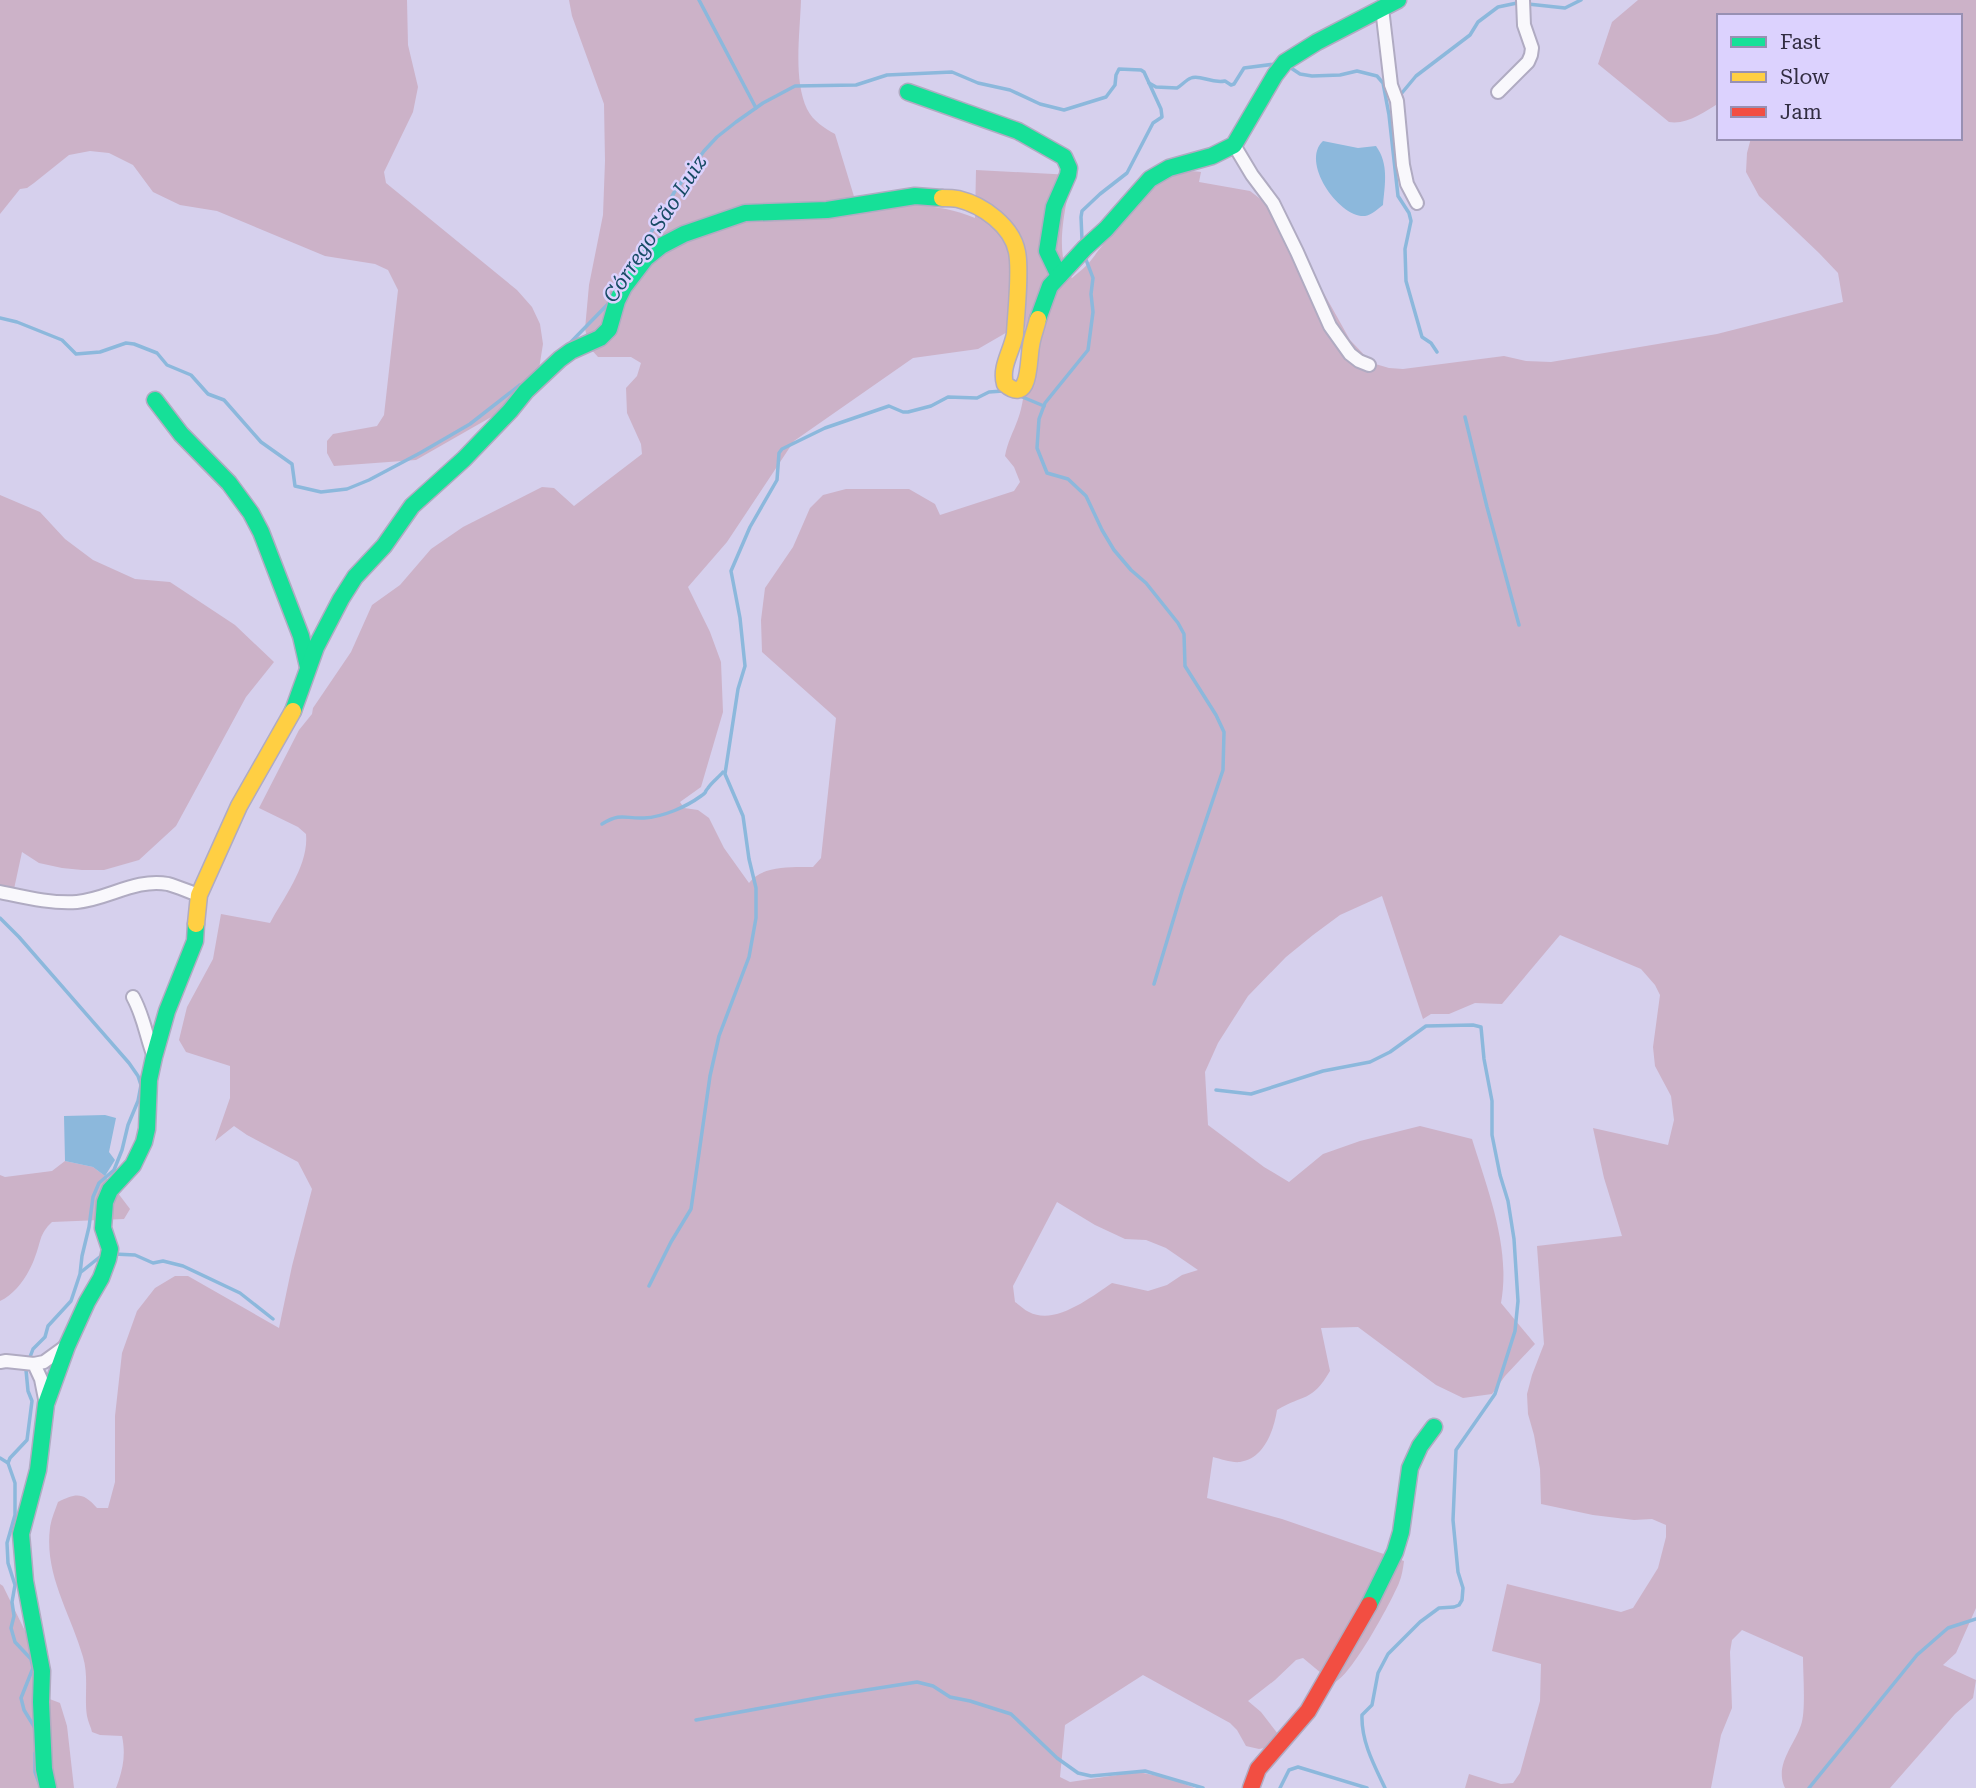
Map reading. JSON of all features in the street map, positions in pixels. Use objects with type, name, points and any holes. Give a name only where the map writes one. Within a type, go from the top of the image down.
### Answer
[{"type":"street","points":[[48,1788],[44,1769],[42,1671],[25,1581],[21,1534],[38,1470],[46,1404],[67,1346],[108,1259],[110,1249],[103,1228],[105,1202],[110,1190],[133,1165],[144,1142],[149,1080],[154,1056],[167,1011],[195,942],[200,895],[239,806],[294,709],[307,667],[348,588],[384,546],[412,506],[464,459],[526,391],[571,351],[600,338],[609,329],[617,301],[636,270],[661,246],[684,234],[725,219],[746,213],[827,210],[915,196],[959,199],[972,203],[998,220],[1010,234],[1017,251],[1015,334],[1003,377],[1005,384],[1011,389],[1023,387],[1027,381],[1031,345],[1050,286],[1150,179],[1169,167],[1212,156],[1234,145],[1285,62],[1398,0]]},
{"type":"street","points":[[1498,92],[1528,62],[1531,55],[1532,48],[1524,25],[1523,0]]},
{"type":"street","points":[[1382,8],[1391,85],[1397,101],[1406,184],[1417,203]]},
{"type":"street","points":[[908,92],[1018,131],[1064,157],[1069,168],[1068,175],[1054,207],[1047,251],[1059,276]]},
{"type":"street","points":[[1234,145],[1273,203],[1330,326],[1350,354],[1368,365]]},
{"type":"street","points":[[155,400],[181,433],[229,483],[251,513],[266,543],[301,636],[307,667]]},
{"type":"street","points":[[0,892],[77,902],[144,884],[160,883],[200,895]]},
{"type":"street","points":[[133,997],[144,1019],[147,1040],[154,1056]]},
{"type":"street","points":[[0,1362],[44,1362],[67,1346]]},
{"type":"street","points":[[34,1364],[41,1379],[46,1404]]},
{"type":"street","points":[[1251,1788],[1258,1769],[1308,1711],[1373,1598],[1395,1552],[1401,1532],[1410,1468],[1420,1446],[1434,1427]]},
{"type":"shaded area","points":[[0,0],[407,0],[408,45],[418,87],[413,112],[384,172],[386,183],[517,290],[532,307],[540,324],[543,344],[539,369],[507,408],[416,460],[334,466],[327,453],[327,441],[333,434],[377,426],[384,415],[398,290],[388,270],[375,264],[325,256],[217,211],[180,205],[153,192],[133,165],[109,153],[90,151],[69,155],[27,188],[20,189],[0,214]]},
{"type":"shaded area","points":[[569,0],[801,0],[798,56],[803,97],[812,117],[835,134],[856,203],[931,206],[975,218],[976,170],[1072,175],[1062,243],[1066,269],[1072,278],[1088,264],[1139,201],[1154,188],[1185,172],[1201,172],[1199,182],[1250,191],[1279,213],[1350,340],[1372,363],[1403,369],[1504,356],[1526,361],[1551,362],[1717,334],[1843,302],[1838,273],[1759,196],[1746,172],[1750,140],[1962,140],[1962,14],[1717,14],[1717,104],[1682,122],[1669,122],[1598,64],[1612,22],[1638,0],[1976,0],[1976,1608],[1956,1653],[1943,1665],[1976,1680],[1973,1698],[1955,1714],[1890,1788],[1785,1788],[1782,1780],[1783,1763],[1803,1719],[1803,1657],[1742,1630],[1732,1640],[1732,1708],[1721,1735],[1711,1788],[1465,1788],[1469,1774],[1501,1784],[1513,1783],[1520,1773],[1540,1701],[1541,1664],[1492,1651],[1507,1584],[1621,1612],[1633,1608],[1658,1568],[1666,1537],[1666,1525],[1652,1519],[1634,1520],[1593,1515],[1541,1504],[1540,1469],[1528,1414],[1527,1394],[1544,1344],[1537,1246],[1622,1236],[1604,1178],[1593,1128],[1668,1145],[1674,1120],[1671,1096],[1655,1066],[1653,1047],[1660,995],[1641,969],[1560,935],[1502,1004],[1475,1003],[1449,1014],[1431,1014],[1423,1019],[1382,896],[1340,915],[1313,935],[1286,957],[1248,996],[1218,1043],[1205,1072],[1208,1125],[1264,1167],[1289,1182],[1323,1154],[1360,1141],[1420,1126],[1472,1139],[1491,1199],[1500,1241],[1503,1261],[1501,1303],[1535,1344],[1492,1394],[1463,1398],[1436,1385],[1358,1327],[1321,1328],[1330,1371],[1324,1381],[1312,1393],[1277,1410],[1266,1442],[1261,1450],[1248,1460],[1237,1462],[1213,1457],[1207,1498],[1282,1519],[1404,1561],[1400,1580],[1388,1606],[1359,1655],[1340,1678],[1333,1683],[1303,1658],[1296,1660],[1248,1701],[1261,1712],[1278,1734],[1270,1747],[1259,1749],[1246,1746],[1230,1723],[1143,1675],[1065,1725],[1060,1777],[1070,1782],[1138,1772],[1168,1778],[1195,1788],[116,1788],[123,1762],[122,1736],[92,1732],[88,1720],[85,1664],[51,1562],[49,1545],[52,1518],[58,1502],[75,1496],[88,1499],[97,1508],[108,1508],[115,1482],[115,1416],[122,1353],[137,1311],[155,1288],[175,1276],[188,1276],[279,1328],[312,1189],[298,1162],[234,1126],[215,1141],[230,1098],[230,1066],[186,1052],[179,1040],[187,1007],[213,959],[221,914],[270,923],[300,869],[306,834],[298,827],[259,808],[299,730],[351,652],[372,605],[400,585],[431,549],[463,527],[542,487],[554,488],[574,506],[642,454],[641,444],[627,413],[626,388],[637,376],[641,363],[631,357],[598,357],[590,348],[585,329],[589,285],[603,215],[604,104],[572,16]],"holes":[[[1025,315],[1026,362],[1023,398],[1005,456],[1014,467],[1020,482],[1014,491],[940,515],[935,504],[909,489],[846,489],[823,495],[810,508],[793,547],[765,588],[761,620],[762,652],[836,718],[821,858],[813,867],[770,870],[749,883],[724,848],[709,818],[698,810],[684,808],[680,802],[701,787],[723,712],[721,662],[688,587],[727,542],[794,441],[913,358],[978,349],[1016,327]],[[1057,1202],[1125,1239],[1146,1240],[1166,1248],[1198,1270],[1148,1291],[1112,1283],[1072,1308],[1050,1315],[1027,1311],[1015,1302],[1013,1286]]]},
{"type":"shaded area","points":[[0,495],[40,512],[65,539],[93,560],[135,579],[170,582],[235,625],[274,662],[246,697],[176,826],[139,860],[104,870],[82,870],[39,863],[22,852],[14,889],[0,888]]},
{"type":"shaded area","points":[[65,1161],[93,1167],[105,1176],[130,1209],[124,1219],[52,1222],[42,1234],[26,1277],[11,1294],[0,1301],[0,1175],[5,1177],[52,1171]]},
{"type":"shaded area","points":[[0,1584],[28,1637],[47,1698],[60,1703],[67,1726],[74,1788],[0,1788]]},
{"type":"water","points":[[1323,141],[1358,148],[1376,146],[1384,167],[1383,205],[1365,216],[1344,208],[1334,199],[1319,174],[1316,162],[1317,150]]},
{"type":"water","points":[[105,1115],[116,1118],[109,1152],[115,1160],[105,1176],[93,1167],[65,1161],[64,1116]]},
{"type":"waterway","points":[[699,0],[756,108]]},
{"type":"waterway","name":"Córrego São Luiz","points":[[1528,4],[1565,8],[1581,0]]},
{"type":"waterway","name":"Córrego São Luiz","points":[[1401,94],[1416,76],[1470,35],[1478,22],[1498,7],[1517,3]]},
{"type":"waterway","name":"Córrego São Luiz","points":[[1149,83],[1156,87],[1177,88],[1189,79],[1198,77],[1225,81],[1231,85],[1244,68],[1275,64]]},
{"type":"waterway","points":[[1288,66],[1300,74],[1312,76],[1357,71],[1377,76],[1383,83],[1398,196],[1411,221],[1405,249],[1406,281],[1422,337],[1431,343],[1437,352]]},
{"type":"waterway","points":[[639,253],[675,191],[717,137],[763,103],[795,86],[856,85],[887,75],[952,72],[1064,110],[1106,97],[1115,85],[1119,69],[1141,70],[1161,109],[1162,117],[1153,123],[1127,173],[1082,211],[1082,240]]},
{"type":"waterway","points":[[1085,257],[1093,278],[1093,312],[1088,350],[1045,403],[1039,419],[1037,448],[1047,473],[1068,479],[1086,496],[1114,550],[1146,583],[1178,623],[1184,634],[1185,666],[1224,732],[1223,770],[1154,984]]},
{"type":"waterway","name":"Córrego São Luiz","points":[[569,344],[608,304]]},
{"type":"waterway","name":"Córrego São Luiz","points":[[0,318],[62,340],[76,354],[100,352],[126,343],[157,353],[167,365],[191,375],[208,394],[224,400],[261,442],[292,464],[295,486],[321,492],[347,489],[420,453],[470,424],[520,385]]},
{"type":"waterway","points":[[649,1286],[691,1209],[710,1076],[719,1036],[749,957],[756,918],[756,888],[743,816],[725,774],[738,689],[745,666],[731,571],[750,527],[777,480],[779,453],[782,449],[825,428],[889,406],[908,412],[931,406],[948,397],[977,398],[989,392],[1003,391]]},
{"type":"waterway","points":[[1020,396],[1044,406]]},
{"type":"waterway","points":[[1465,417],[1519,625]]},
{"type":"waterway","points":[[602,824],[619,817],[651,817],[674,811],[703,794],[723,772]]},
{"type":"waterway","points":[[0,918],[129,1063],[141,1085],[114,1170],[99,1183],[93,1197],[80,1274],[71,1301],[48,1326],[45,1337],[33,1349],[30,1357]]},
{"type":"waterway","points":[[1216,1090],[1251,1094],[1323,1071],[1370,1062],[1390,1052],[1426,1026],[1481,1027],[1492,1101],[1492,1135],[1514,1239],[1518,1301],[1515,1331],[1495,1394],[1456,1450],[1453,1520],[1458,1572],[1463,1588],[1462,1600],[1454,1607],[1439,1608],[1420,1622],[1388,1654],[1378,1673],[1372,1705],[1362,1715],[1366,1743],[1385,1788]]},
{"type":"waterway","points":[[114,1254],[135,1255],[153,1263],[163,1261],[183,1266],[240,1293],[273,1319]]},
{"type":"waterway","points":[[81,1272],[101,1256]]},
{"type":"waterway","points":[[8,1463],[27,1440],[32,1401],[26,1370]]},
{"type":"waterway","points":[[0,1458],[8,1463],[15,1483],[15,1515],[7,1543],[8,1563],[15,1585],[11,1628],[15,1642],[31,1659],[33,1668],[21,1698],[24,1710],[35,1728]]},
{"type":"waterway","points":[[1809,1788],[1917,1655],[1948,1628],[1976,1619]]},
{"type":"waterway","points":[[696,1720],[917,1682],[933,1686],[950,1697],[1011,1714],[1057,1758],[1078,1773],[1091,1776],[1145,1771],[1203,1788]]},
{"type":"waterway","points":[[35,1753],[35,1772],[39,1783]]},
{"type":"waterway","points":[[1280,1788],[1289,1770],[1298,1767],[1367,1788]]},
{"type":"traffic: fast","points":[[1038,319],[1050,286],[1150,179],[1169,168],[1212,156],[1234,145],[1285,62],[1317,42],[1398,0]]},
{"type":"traffic: fast","points":[[908,92],[1018,131],[1064,157],[1069,168],[1068,175],[1054,207],[1047,251],[1059,276]]},
{"type":"traffic: fast","points":[[293,711],[316,647],[355,577],[384,546],[412,506],[464,459],[526,391],[560,359],[600,338],[609,329],[624,287],[646,258],[661,246],[684,234],[745,213],[827,210],[915,196],[942,198]]},
{"type":"traffic: fast","points":[[155,400],[181,434],[229,483],[251,513],[261,532],[301,636],[308,667]]},
{"type":"traffic: fast","points":[[48,1788],[44,1769],[42,1671],[25,1581],[21,1534],[38,1470],[46,1404],[67,1346],[108,1259],[110,1249],[103,1228],[105,1202],[110,1190],[133,1165],[144,1142],[149,1080],[154,1057],[167,1011],[195,941],[196,924]]},
{"type":"traffic: fast","points":[[1369,1605],[1395,1552],[1401,1532],[1410,1468],[1420,1446],[1434,1427]]},
{"type":"traffic: slow","points":[[942,198],[958,199],[977,206],[1003,225],[1014,243],[1019,270],[1015,334],[1005,365],[1004,378],[1005,384],[1013,389],[1020,389],[1027,378],[1038,319]]},
{"type":"traffic: slow","points":[[196,924],[199,895],[239,806],[293,711]]},
{"type":"traffic: jam","points":[[1251,1788],[1258,1769],[1308,1711],[1369,1605]]}]
